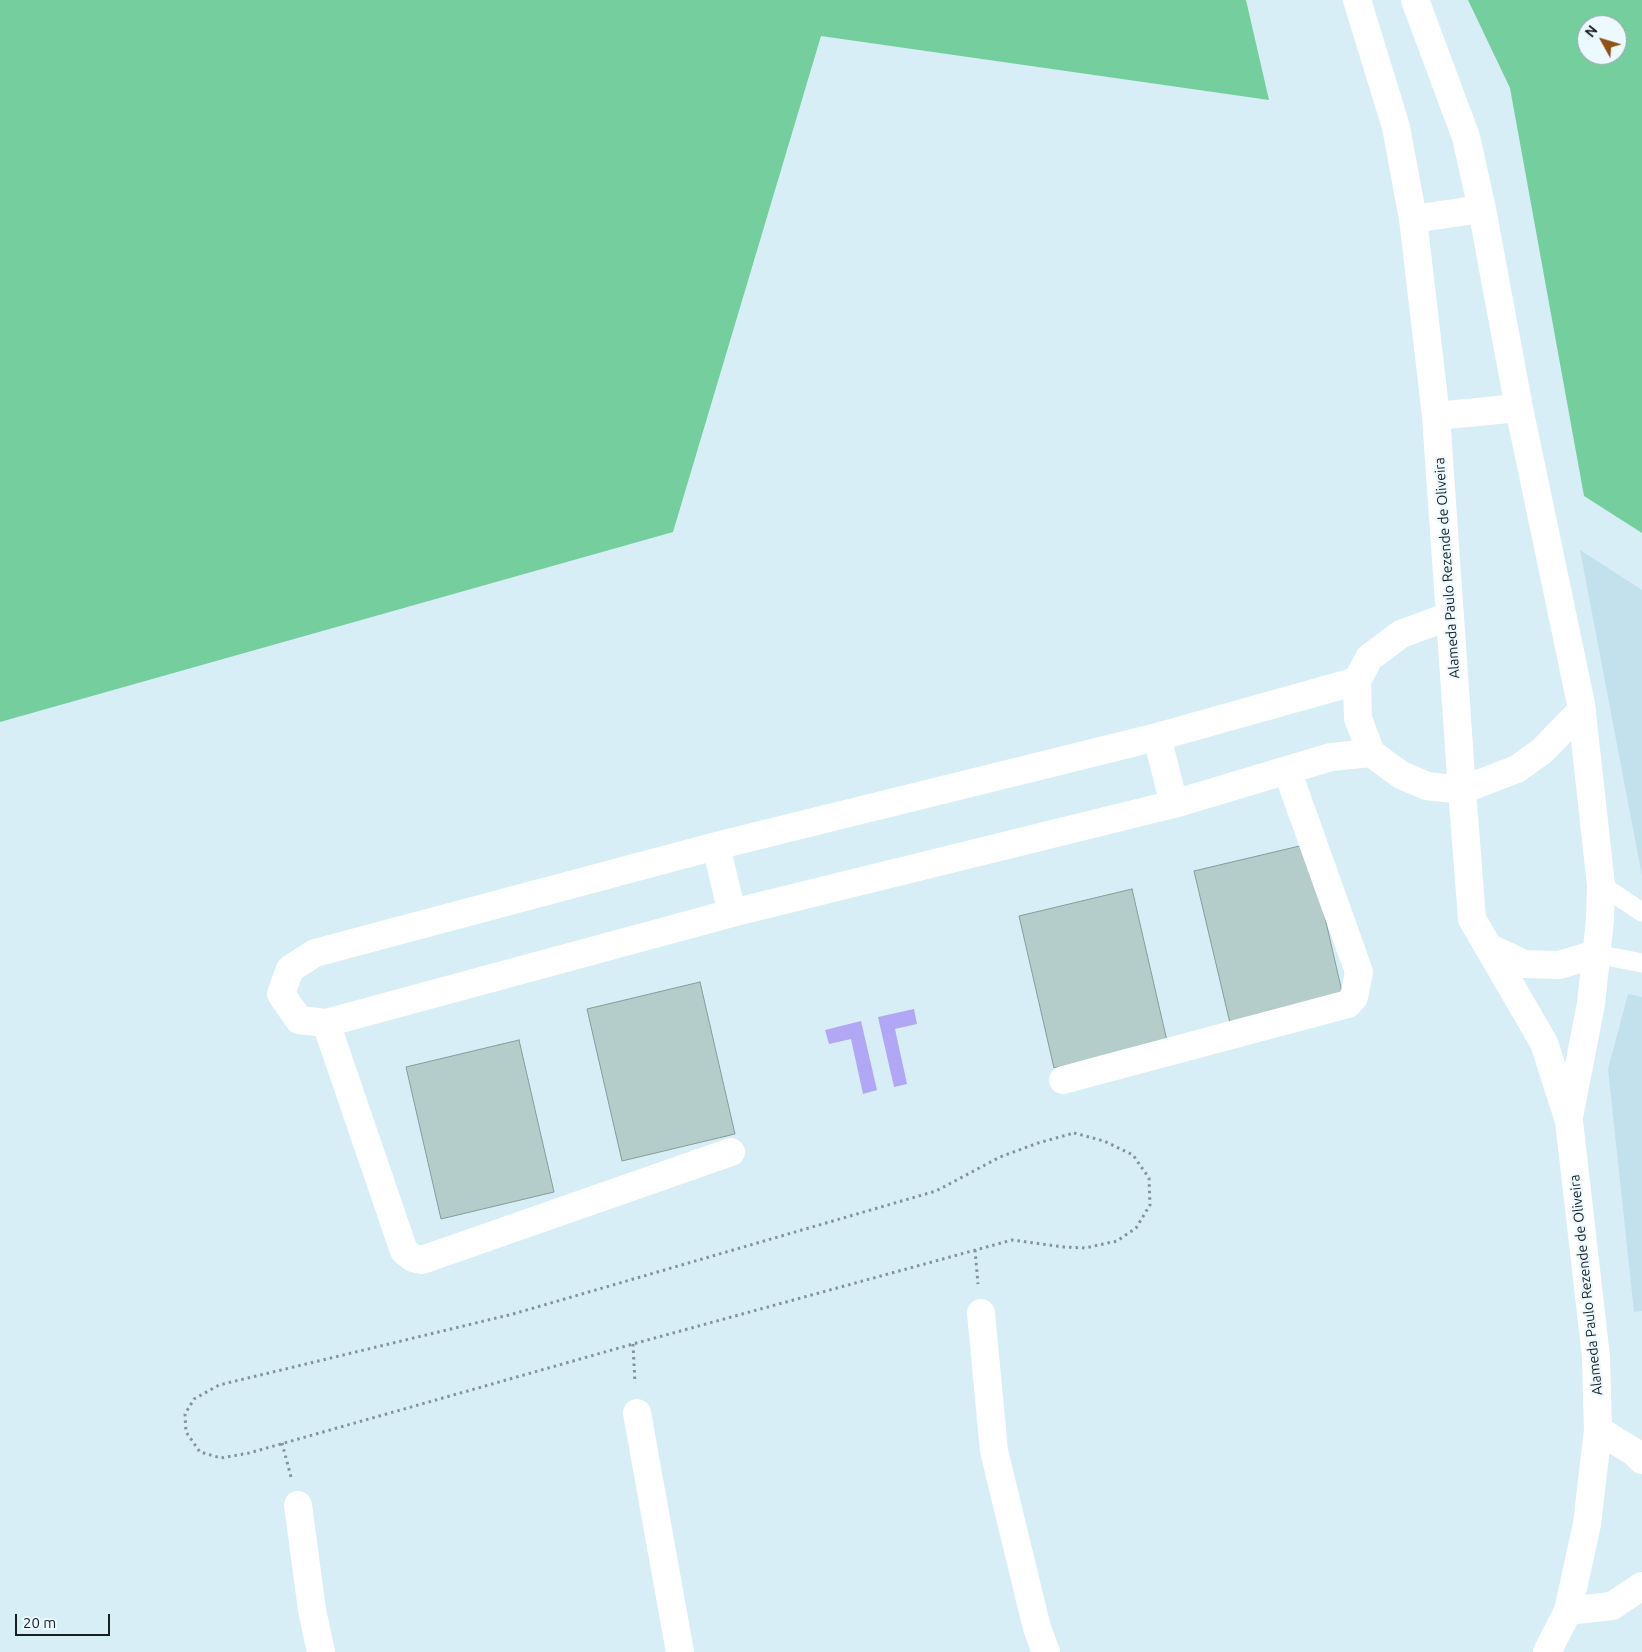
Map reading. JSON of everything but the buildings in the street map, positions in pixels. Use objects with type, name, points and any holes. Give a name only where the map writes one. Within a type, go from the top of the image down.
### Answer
[{"type":"street","name":"Alameda Paulo Rezende de Oliveira","points":[[1357,0],[1396,127],[1413,219],[1436,416],[1472,920],[1544,1043],[1569,1121],[1596,1357],[1598,1430],[1587,1524],[1568,1611],[1547,1652]]},
{"type":"street","name":"Alameda Paulo Rezende de Oliveira","points":[[1415,0],[1466,137],[1482,209],[1519,408],[1582,710],[1601,885],[1590,1004],[1569,1121]]},
{"type":"street","points":[[1413,219],[1482,209]]},
{"type":"street","points":[[1436,416],[1519,408]]},
{"type":"street","points":[[1450,616],[1401,634],[1369,658],[1357,681],[1358,718],[1371,753],[1401,775],[1427,786],[1462,790],[1517,769],[1542,750],[1582,710]]},
{"type":"street","points":[[1357,681],[1157,737],[716,846],[315,953],[290,969],[281,994],[299,1020],[326,1023],[732,913],[1174,804],[1330,757],[1371,753]]},
{"type":"street","points":[[1157,737],[1174,804]]},
{"type":"street","points":[[1063,1080],[1348,1004],[1354,997],[1359,972],[1287,770]]},
{"type":"street","points":[[716,846],[732,913]]},
{"type":"street","points":[[1488,947],[1524,964],[1559,965],[1596,954]]},
{"type":"street","points":[[326,1023],[404,1251],[413,1258],[422,1260],[730,1152]]},
{"type":"street","points":[[981,1313],[994,1451],[1037,1628],[1046,1652]]},
{"type":"street","points":[[637,1412],[680,1652]]},
{"type":"street","points":[[1598,1430],[1634,1452],[1642,1460]]},
{"type":"street","points":[[298,1505],[312,1610],[321,1652]]},
{"type":"street","points":[[1568,1611],[1612,1606],[1642,1586]]},
{"type":"lane","points":[[1601,885],[1642,912]]},
{"type":"lane","points":[[1596,954],[1642,963]]},
{"type":"path","points":[[1074,1133],[1104,1142],[1133,1155],[1149,1178],[1150,1205],[1136,1228],[1117,1241],[1085,1248],[1012,1240],[633,1344],[249,1453],[221,1458],[200,1452],[186,1432],[185,1414],[194,1399],[219,1385],[513,1314],[936,1191],[1000,1157],[1038,1143],[1074,1133]]},
{"type":"path","points":[[633,1344],[637,1412]]},
{"type":"shaded area","points":[[1580,550],[1642,590],[1642,876]]},
{"type":"shaded area","points":[[1628,994],[1642,997],[1642,1311],[1634,1312],[1608,1069]]},
{"type":"shaded area","points":[[914,1009],[917,1024],[895,1029],[907,1084],[894,1087],[878,1017]]},
{"type":"shaded area","points":[[861,1021],[877,1090],[863,1094],[851,1039],[829,1044],[825,1030]]},
{"type":"green space","points":[[0,0],[1246,0],[1269,100],[821,36],[673,532],[0,722]]},
{"type":"green space","points":[[1468,0],[1642,0],[1642,533],[1584,496],[1510,88]]}]
